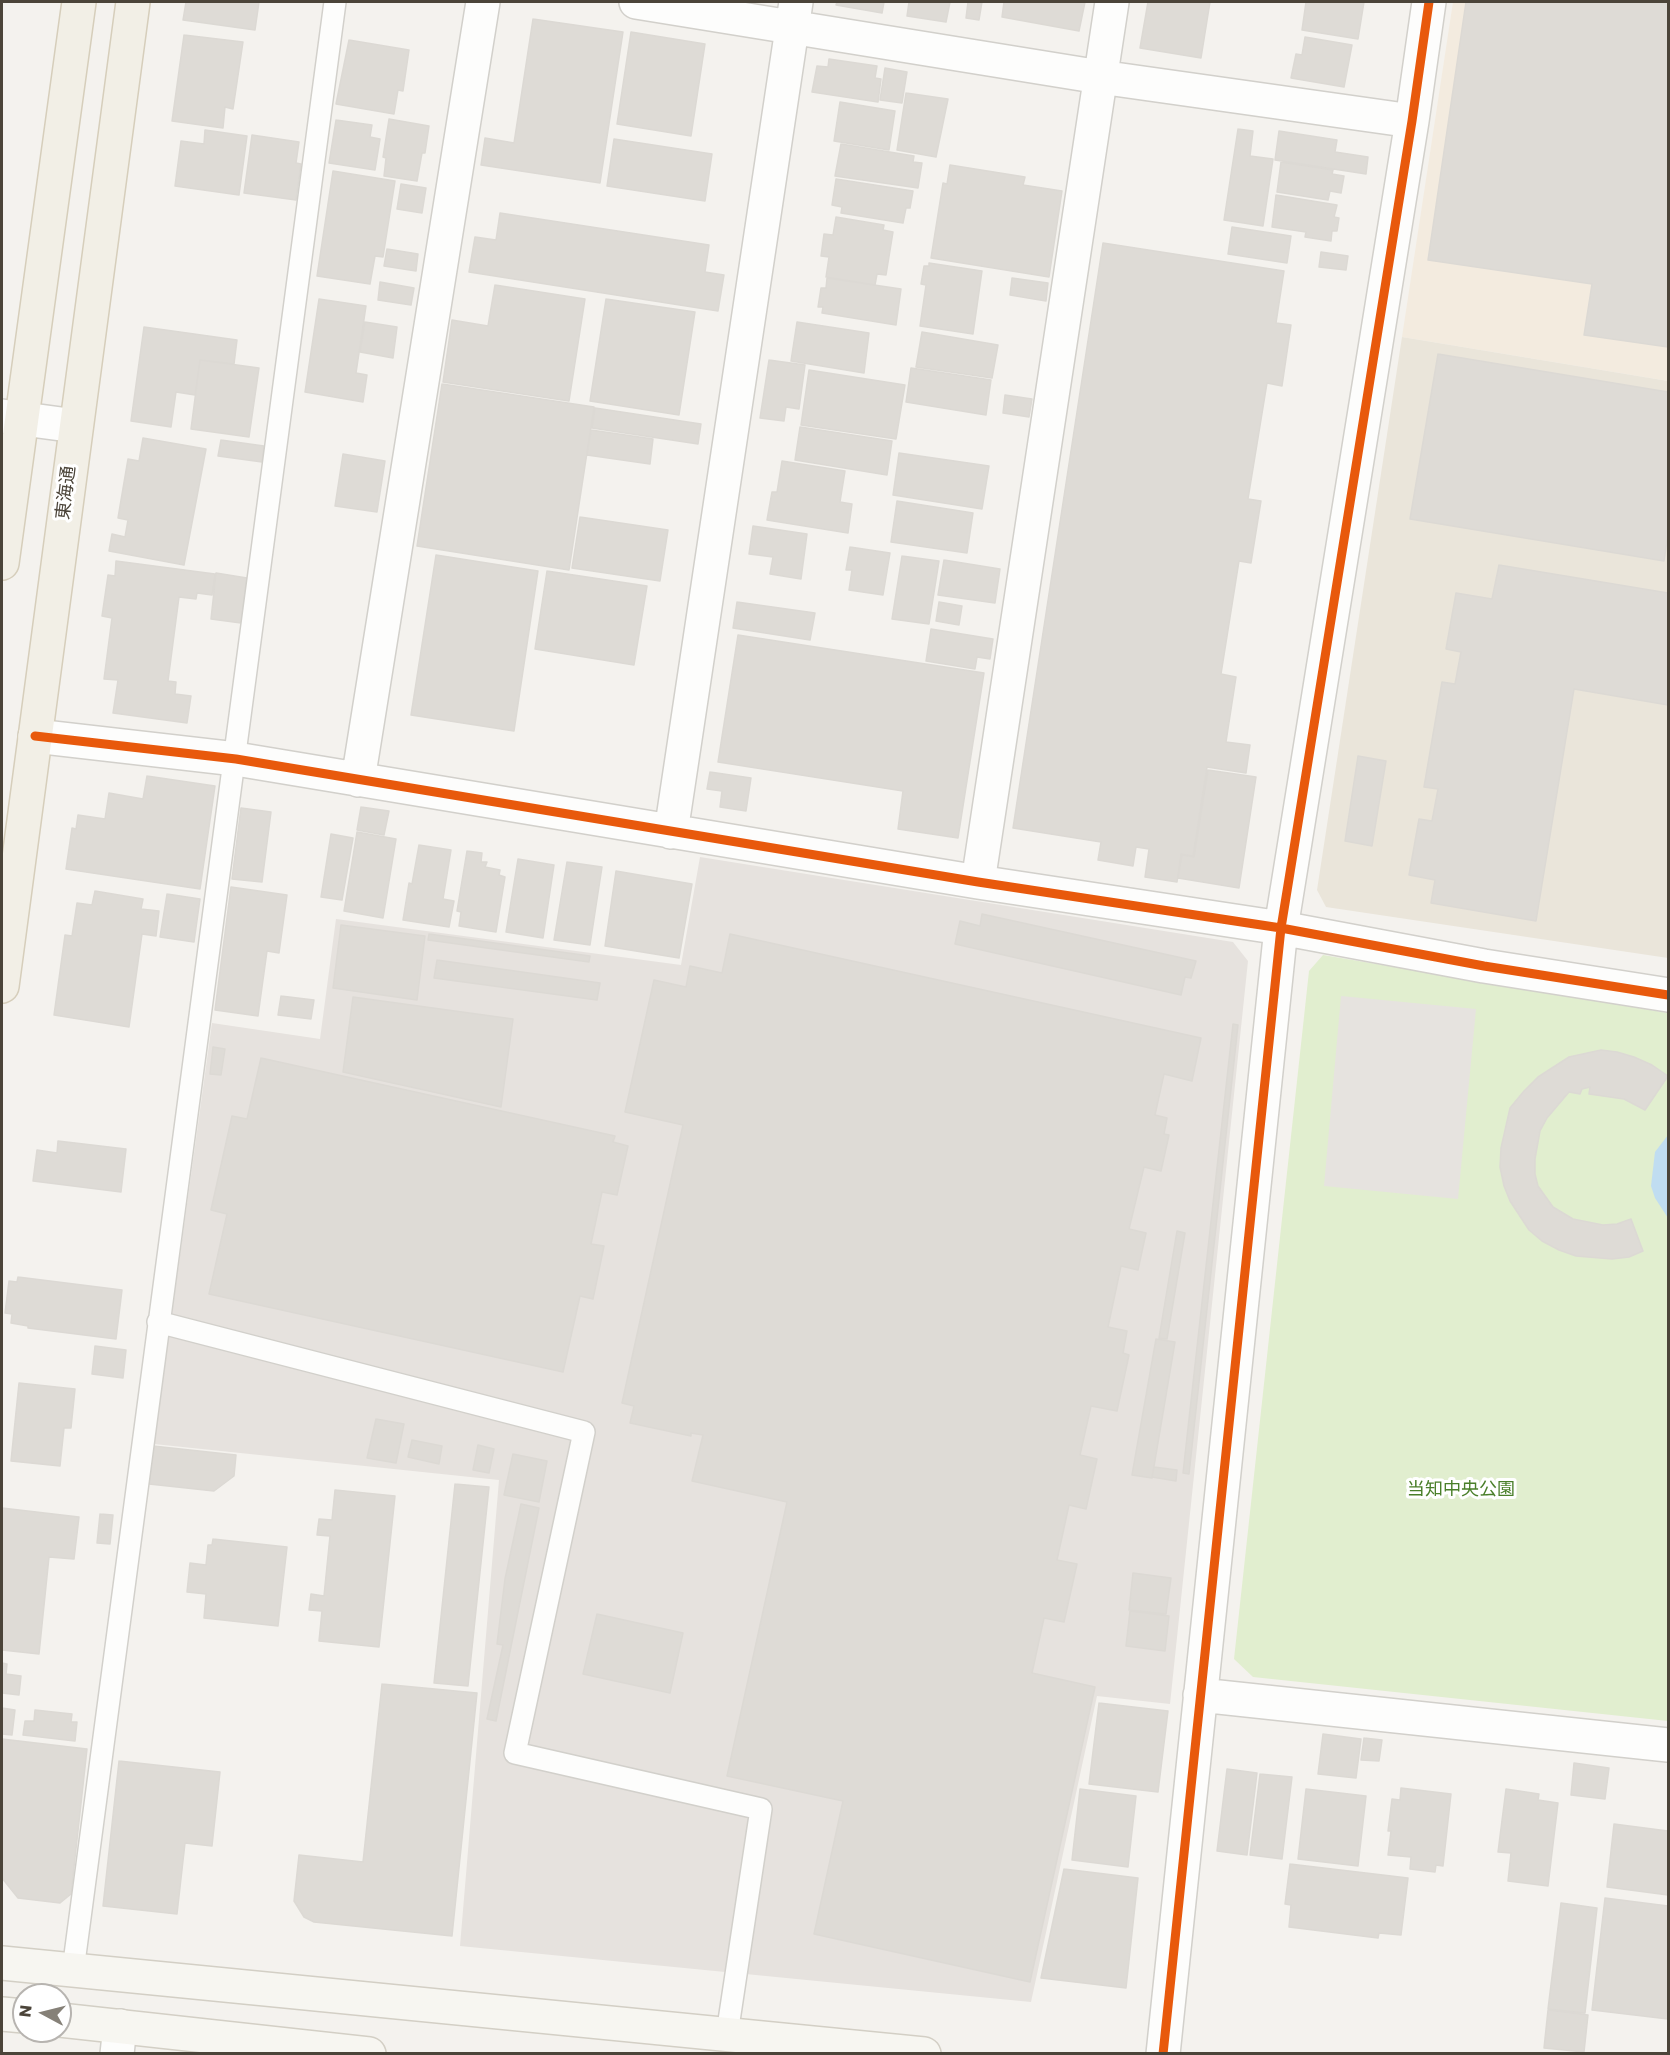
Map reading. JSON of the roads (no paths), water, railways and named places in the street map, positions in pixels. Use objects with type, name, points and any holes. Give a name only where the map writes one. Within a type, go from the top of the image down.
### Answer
[{"type":"main road","points":[[2,563],[11,417],[79,2]]},
{"type":"main road","name":"東海通","points":[[2,986],[133,2]]},
{"type":"street","points":[[358,780],[483,2]]},
{"type":"street","points":[[636,2],[794,14],[1100,77],[1412,121]]},
{"type":"street","points":[[978,882],[1112,2]]},
{"type":"street","points":[[1162,2054],[1281,928],[1412,121],[1429,2]]},
{"type":"street","points":[[671,832],[794,14]]},
{"type":"street","points":[[11,417],[76,426]]},
{"type":"street","points":[[36,736],[236,759],[978,882],[1281,928],[1484,966],[1668,995]]},
{"type":"street","points":[[1200,1695],[1668,1745]]},
{"type":"street","points":[[2,1963],[924,2054]]},
{"type":"street","points":[[72,2024],[118,2040],[369,2054]]},
{"type":"lane","points":[[74,1970],[158,1322],[236,759],[335,2]]},
{"type":"lane","points":[[158,1322],[584,1432],[515,1753],[761,1809],[727,2034]]},
{"type":"water","points":[[1668,1135],[1668,1218],[1655,1198],[1651,1186],[1655,1152]]},
{"type":"park label","name":"当知中央公園","points":[[1461,1490]]}]
